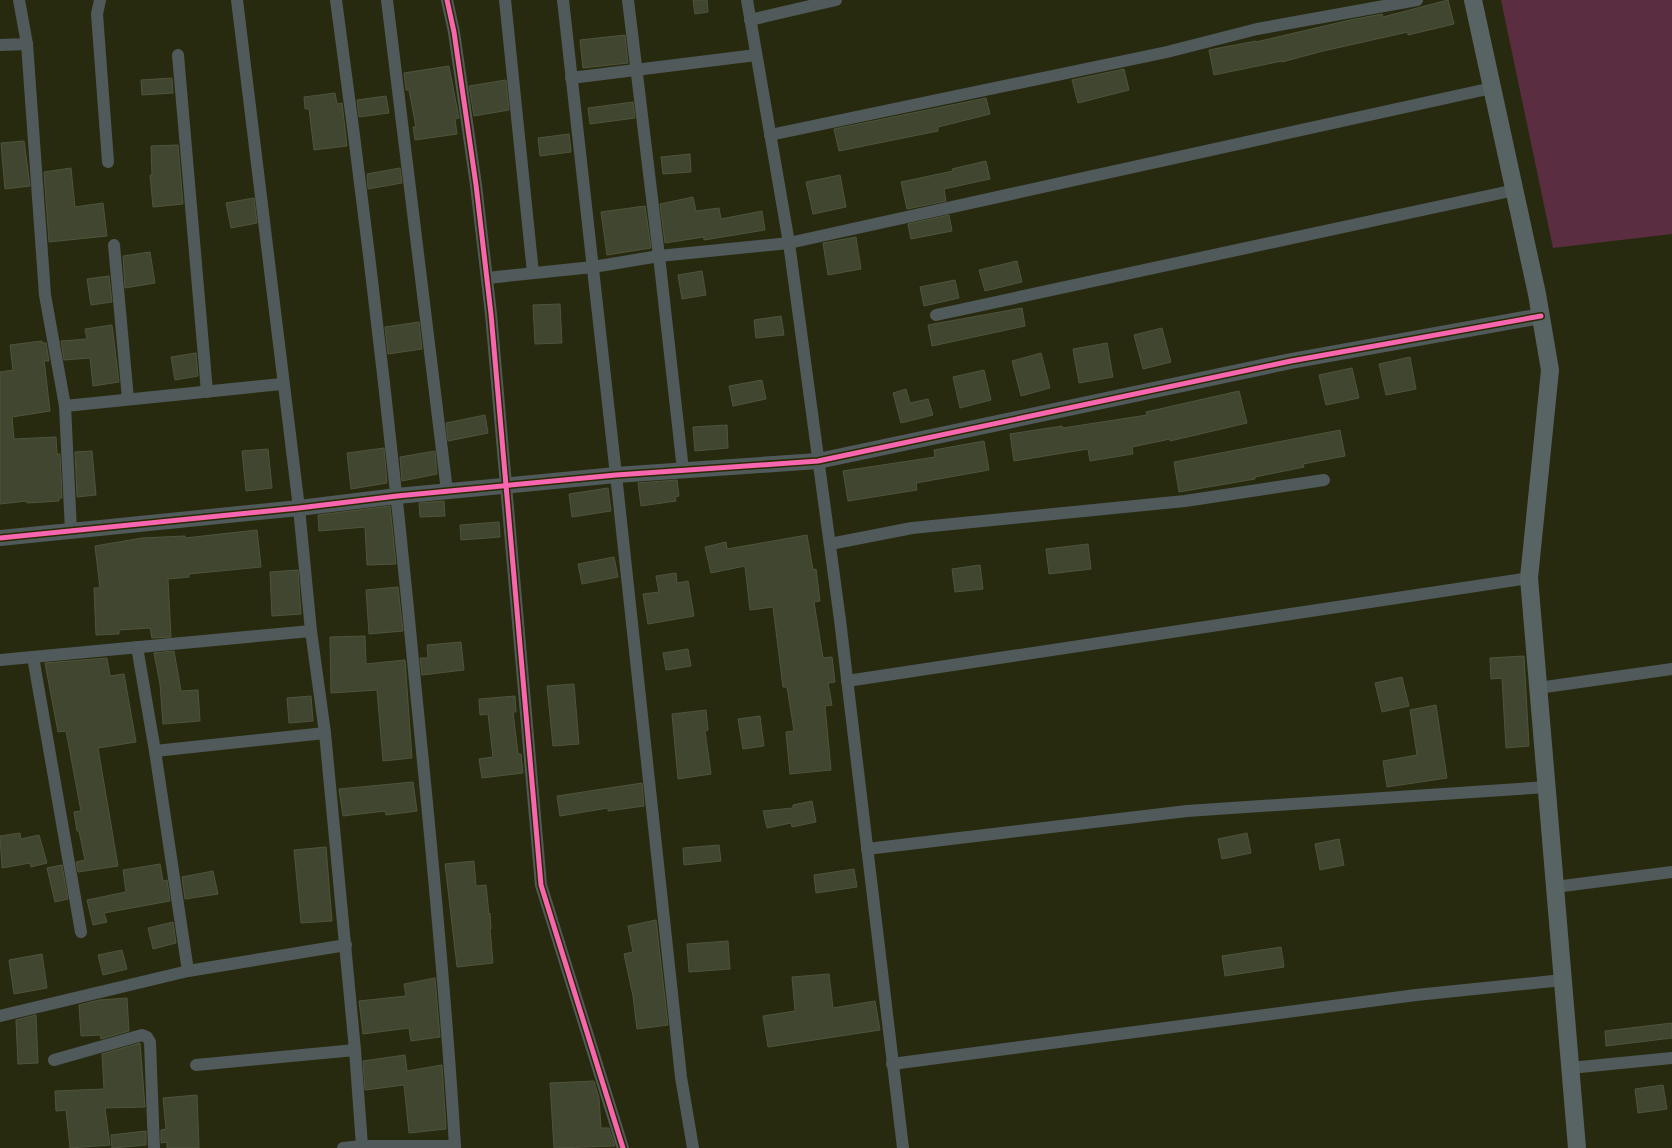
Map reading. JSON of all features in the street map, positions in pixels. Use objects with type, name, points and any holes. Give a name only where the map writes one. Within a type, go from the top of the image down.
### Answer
[{"type":"main road","points":[[1473,0],[1541,316],[1550,370],[1529,578],[1577,1148]]},
{"type":"street","points":[[19,0],[27,44],[45,294],[65,406],[71,531]]},
{"type":"street","points":[[100,0],[97,14],[108,162]]},
{"type":"street","points":[[237,0],[282,384],[299,508],[311,631],[325,733],[346,945],[362,1146]]},
{"type":"street","points":[[336,0],[378,321],[397,496],[446,1010],[455,1147],[362,1146],[343,1148]]},
{"type":"street","points":[[387,0],[447,491]]},
{"type":"street","points":[[447,0],[454,32],[476,185],[487,278],[541,885],[623,1148]]},
{"type":"street","points":[[505,0],[533,273]]},
{"type":"street","points":[[563,0],[681,1077],[693,1148]]},
{"type":"street","points":[[628,0],[683,470]]},
{"type":"street","points":[[747,0],[789,243],[830,544],[903,1148]]},
{"type":"street","points":[[750,20],[836,0]]},
{"type":"street","points":[[770,135],[1167,52],[1257,29],[1417,0]]},
{"type":"street","points":[[0,45],[27,44]]},
{"type":"street","points":[[178,55],[207,392]]},
{"type":"street","points":[[571,78],[756,55]]},
{"type":"street","points":[[487,278],[593,267],[659,256],[789,243],[1492,88]]},
{"type":"street","points":[[936,315],[1514,190]]},
{"type":"street","points":[[114,245],[128,399]]},
{"type":"street","points":[[0,538],[299,508],[447,491],[616,475],[818,460],[1291,361],[1541,316]]},
{"type":"street","points":[[65,406],[282,384]]},
{"type":"street","points":[[830,544],[912,528],[1185,501],[1324,480]]},
{"type":"street","points":[[847,681],[1529,578]]},
{"type":"street","points":[[0,660],[311,631]]},
{"type":"street","points":[[137,647],[155,751],[188,971]]},
{"type":"street","points":[[33,657],[81,932]]},
{"type":"street","points":[[1538,688],[1672,669]]},
{"type":"street","points":[[155,751],[325,733]]},
{"type":"street","points":[[867,849],[1187,810],[1547,787]]},
{"type":"street","points":[[1555,887],[1672,872]]},
{"type":"street","points":[[0,1016],[188,971],[346,945]]},
{"type":"street","points":[[892,1064],[1416,995],[1563,980]]},
{"type":"street","points":[[54,1060],[142,1035],[147,1037],[150,1042],[154,1148]]},
{"type":"street","points":[[196,1065],[355,1050]]},
{"type":"street","points":[[1570,1068],[1672,1058]]},
{"type":"shaded area","points":[[1501,0],[1672,0],[1672,234],[1553,248]]},
{"type":"building","points":[[693,0],[707,0],[708,12],[695,14]]},
{"type":"building","points":[[1448,0],[1454,24],[1408,35],[1408,32],[1323,51],[1282,62],[1214,75],[1209,50],[1256,42],[1350,20],[1382,14],[1383,17]]},
{"type":"building","points":[[625,35],[628,63],[583,68],[580,40]]},
{"type":"building","points":[[449,66],[459,118],[455,119],[457,134],[415,140],[413,127],[416,127],[409,90],[406,90],[404,73]]},
{"type":"building","points":[[1124,69],[1129,90],[1078,103],[1072,80]]},
{"type":"building","points":[[172,78],[173,93],[142,95],[141,80]]},
{"type":"building","points":[[506,80],[509,110],[474,116],[469,86]]},
{"type":"building","points":[[335,93],[337,104],[342,103],[347,146],[314,150],[309,109],[305,109],[304,97]]},
{"type":"building","points":[[386,96],[389,113],[359,117],[357,100]]},
{"type":"building","points":[[986,98],[990,114],[938,127],[938,131],[839,151],[834,129]]},
{"type":"building","points":[[633,102],[635,118],[590,124],[588,108]]},
{"type":"building","points":[[569,134],[571,152],[540,156],[538,138]]},
{"type":"building","points":[[24,141],[30,186],[5,189],[1,143]]},
{"type":"building","points":[[178,145],[183,204],[153,207],[150,175],[152,175],[151,146]]},
{"type":"building","points":[[690,154],[691,172],[663,174],[661,157]]},
{"type":"building","points":[[986,161],[990,179],[944,189],[946,201],[907,209],[901,182],[953,171],[952,169]]},
{"type":"building","points":[[71,168],[75,207],[103,203],[107,236],[49,242],[44,172]]},
{"type":"building","points":[[400,168],[402,183],[368,189],[367,174]]},
{"type":"building","points":[[840,175],[846,207],[813,214],[806,182]]},
{"type":"building","points":[[693,197],[696,211],[719,208],[721,219],[762,211],[765,230],[704,240],[704,237],[665,243],[660,204]]},
{"type":"building","points":[[254,198],[257,223],[231,228],[226,203]]},
{"type":"building","points":[[645,206],[651,248],[607,255],[601,212]]},
{"type":"building","points":[[949,215],[952,231],[911,239],[908,224]]},
{"type":"building","points":[[856,237],[861,269],[828,275],[823,243]]},
{"type":"building","points":[[150,252],[155,283],[125,288],[123,256]]},
{"type":"building","points":[[1017,261],[1022,282],[985,291],[979,270]]},
{"type":"building","points":[[702,271],[706,295],[682,299],[678,275]]},
{"type":"building","points":[[109,276],[112,302],[91,305],[87,279]]},
{"type":"building","points":[[955,280],[959,298],[924,306],[920,287]]},
{"type":"building","points":[[560,304],[562,343],[535,344],[533,305]]},
{"type":"building","points":[[1022,308],[1025,326],[932,346],[928,325]]},
{"type":"building","points":[[781,316],[784,335],[756,338],[754,320]]},
{"type":"building","points":[[419,322],[422,349],[388,354],[385,327]]},
{"type":"building","points":[[112,325],[119,382],[93,386],[90,358],[64,360],[61,341],[87,339],[85,329]]},
{"type":"building","points":[[1162,328],[1171,362],[1143,369],[1134,335]]},
{"type":"building","points":[[42,341],[42,343],[46,343],[49,361],[44,361],[50,411],[12,417],[14,439],[56,437],[57,454],[60,454],[62,498],[59,498],[59,501],[27,503],[27,501],[0,504],[0,372],[13,370],[10,345]]},
{"type":"building","points":[[1107,343],[1113,377],[1079,383],[1073,349]]},
{"type":"building","points":[[196,353],[198,376],[175,380],[171,357]]},
{"type":"building","points":[[1041,353],[1050,388],[1021,396],[1012,361]]},
{"type":"building","points":[[1410,357],[1416,389],[1386,395],[1379,364]]},
{"type":"building","points":[[1352,368],[1359,398],[1326,405],[1319,375]]},
{"type":"building","points":[[984,370],[991,400],[960,408],[953,377]]},
{"type":"building","points":[[762,380],[766,399],[733,406],[729,386]]},
{"type":"building","points":[[906,389],[910,403],[928,399],[933,415],[901,423],[893,393]]},
{"type":"building","points":[[1239,391],[1247,423],[1170,441],[1170,439],[1132,447],[1133,454],[1090,461],[1088,449],[1014,461],[1010,434],[1062,426],[1063,428],[1147,415],[1146,412]]},
{"type":"building","points":[[485,415],[488,433],[448,441],[446,423]]},
{"type":"building","points":[[727,425],[728,448],[695,451],[693,427]]},
{"type":"building","points":[[1340,430],[1345,456],[1303,464],[1304,467],[1255,477],[1255,479],[1179,492],[1174,462]]},
{"type":"building","points":[[984,441],[989,470],[916,483],[917,490],[848,501],[843,471],[935,457],[934,450]]},
{"type":"building","points":[[384,448],[387,483],[351,489],[347,453]]},
{"type":"building","points":[[268,449],[272,488],[246,491],[242,451]]},
{"type":"building","points":[[92,451],[96,495],[77,497],[75,452]]},
{"type":"building","points":[[435,451],[437,474],[402,481],[400,457]]},
{"type":"building","points":[[677,480],[679,496],[675,497],[676,501],[641,506],[638,483]]},
{"type":"building","points":[[608,488],[611,511],[572,517],[569,494]]},
{"type":"building","points":[[444,501],[445,516],[420,517],[419,503]]},
{"type":"building","points":[[390,506],[396,564],[367,565],[365,527],[319,531],[318,515]]},
{"type":"building","points":[[499,522],[500,537],[461,540],[460,525]]},
{"type":"building","points":[[257,530],[261,567],[189,574],[189,577],[168,579],[171,637],[152,638],[150,628],[119,630],[119,634],[96,635],[94,588],[100,588],[95,546],[142,538],[185,536],[185,538]]},
{"type":"building","points":[[807,535],[813,570],[816,569],[820,601],[814,602],[823,658],[832,657],[835,682],[828,683],[832,705],[825,706],[831,770],[790,774],[786,732],[794,731],[787,687],[783,687],[773,607],[750,610],[745,566],[711,573],[705,547],[726,542],[727,549]]},
{"type":"building","points":[[1088,544],[1091,569],[1049,574],[1046,549]]},
{"type":"building","points":[[614,557],[618,577],[582,584],[578,564]]},
{"type":"building","points":[[980,565],[983,589],[955,592],[952,569]]},
{"type":"building","points":[[298,570],[301,614],[272,616],[270,572]]},
{"type":"building","points":[[676,573],[677,583],[688,581],[694,616],[648,624],[643,594],[659,592],[656,576]]},
{"type":"building","points":[[398,587],[403,631],[369,634],[366,590]]},
{"type":"building","points":[[365,636],[366,664],[405,660],[412,758],[383,761],[377,690],[331,693],[330,637]]},
{"type":"building","points":[[461,642],[464,670],[422,675],[420,658],[428,658],[427,645]]},
{"type":"building","points":[[688,649],[691,666],[666,670],[663,653]]},
{"type":"building","points":[[174,651],[181,691],[198,690],[200,721],[163,724],[160,684],[154,653]]},
{"type":"building","points":[[1524,656],[1529,746],[1506,748],[1502,678],[1491,679],[1490,658]]},
{"type":"building","points":[[107,658],[110,676],[124,674],[136,742],[98,748],[118,866],[78,872],[76,862],[85,860],[79,831],[77,831],[74,812],[81,811],[66,731],[58,732],[45,663]]},
{"type":"building","points":[[1402,677],[1409,706],[1382,712],[1375,683]]},
{"type":"building","points":[[574,684],[579,744],[553,746],[547,686]]},
{"type":"building","points":[[311,696],[313,721],[289,723],[287,698]]},
{"type":"building","points":[[515,696],[516,712],[513,712],[518,754],[521,754],[523,773],[482,778],[479,759],[493,757],[488,714],[480,715],[479,699]]},
{"type":"building","points":[[1436,705],[1447,778],[1387,787],[1383,761],[1417,755],[1410,710]]},
{"type":"building","points":[[706,710],[708,730],[705,731],[711,774],[678,779],[672,714]]},
{"type":"building","points":[[760,716],[764,746],[743,749],[738,719]]},
{"type":"building","points":[[413,782],[417,811],[386,815],[385,811],[343,816],[339,789]]},
{"type":"building","points":[[642,783],[644,806],[608,811],[608,808],[560,816],[557,796]]},
{"type":"building","points":[[812,801],[816,822],[792,827],[791,823],[767,828],[763,811],[793,808],[793,805]]},
{"type":"building","points":[[20,833],[21,839],[39,835],[47,863],[31,867],[30,863],[2,868],[0,836]]},
{"type":"building","points":[[1247,833],[1251,853],[1222,859],[1218,839]]},
{"type":"building","points":[[1339,839],[1344,865],[1320,870],[1315,844]]},
{"type":"building","points":[[719,845],[721,861],[684,865],[683,848]]},
{"type":"building","points":[[326,847],[332,921],[301,923],[294,850]]},
{"type":"building","points":[[474,861],[476,886],[486,885],[489,914],[490,913],[493,963],[457,967],[445,864]]},
{"type":"building","points":[[160,864],[163,881],[167,880],[170,901],[104,913],[107,922],[93,925],[87,900],[126,892],[123,870]]},
{"type":"building","points":[[62,865],[68,899],[55,902],[47,868]]},
{"type":"building","points":[[854,869],[857,887],[816,893],[814,875]]},
{"type":"building","points":[[213,871],[218,894],[185,899],[182,877]]},
{"type":"building","points":[[656,920],[668,1025],[637,1029],[633,996],[624,954],[633,952],[628,926]]},
{"type":"building","points":[[173,922],[176,943],[153,949],[148,928]]},
{"type":"building","points":[[728,941],[730,969],[689,972],[687,944]]},
{"type":"building","points":[[1281,947],[1284,967],[1225,976],[1222,956]]},
{"type":"building","points":[[122,950],[127,969],[103,975],[98,955]]},
{"type":"building","points":[[42,954],[47,988],[14,994],[9,960]]},
{"type":"building","points":[[829,974],[833,1008],[875,1001],[880,1030],[768,1047],[763,1016],[795,1011],[792,977]]},
{"type":"building","points":[[435,978],[440,1037],[411,1041],[409,1028],[363,1034],[359,1001],[406,996],[404,984]]},
{"type":"building","points":[[127,998],[129,1031],[101,1039],[100,1035],[81,1036],[79,1005],[99,1000]]},
{"type":"building","points":[[36,1015],[38,1063],[18,1064],[16,1020]]},
{"type":"building","points":[[1672,1023],[1672,1038],[1606,1046],[1605,1031]]},
{"type":"building","points":[[140,1043],[145,1107],[105,1108],[110,1145],[70,1148],[66,1110],[56,1111],[55,1091],[104,1089],[102,1054]]},
{"type":"building","points":[[405,1055],[407,1071],[442,1065],[446,1129],[409,1133],[404,1085],[365,1090],[363,1061]]},
{"type":"building","points":[[594,1081],[599,1098],[601,1128],[609,1128],[615,1146],[554,1148],[550,1083]]},
{"type":"building","points":[[1663,1085],[1667,1109],[1638,1113],[1635,1089]]},
{"type":"building","points":[[197,1095],[199,1148],[167,1148],[167,1142],[161,1143],[161,1130],[166,1129],[163,1098]]},
{"type":"building","points":[[146,1131],[146,1145],[112,1148],[111,1135]]},
{"type":"cycle path","points":[[447,0],[454,32],[476,185],[491,314],[541,885],[623,1148]]},
{"type":"cycle path","points":[[0,538],[299,508],[397,496],[616,475],[818,461],[1291,361],[1541,316]]}]
